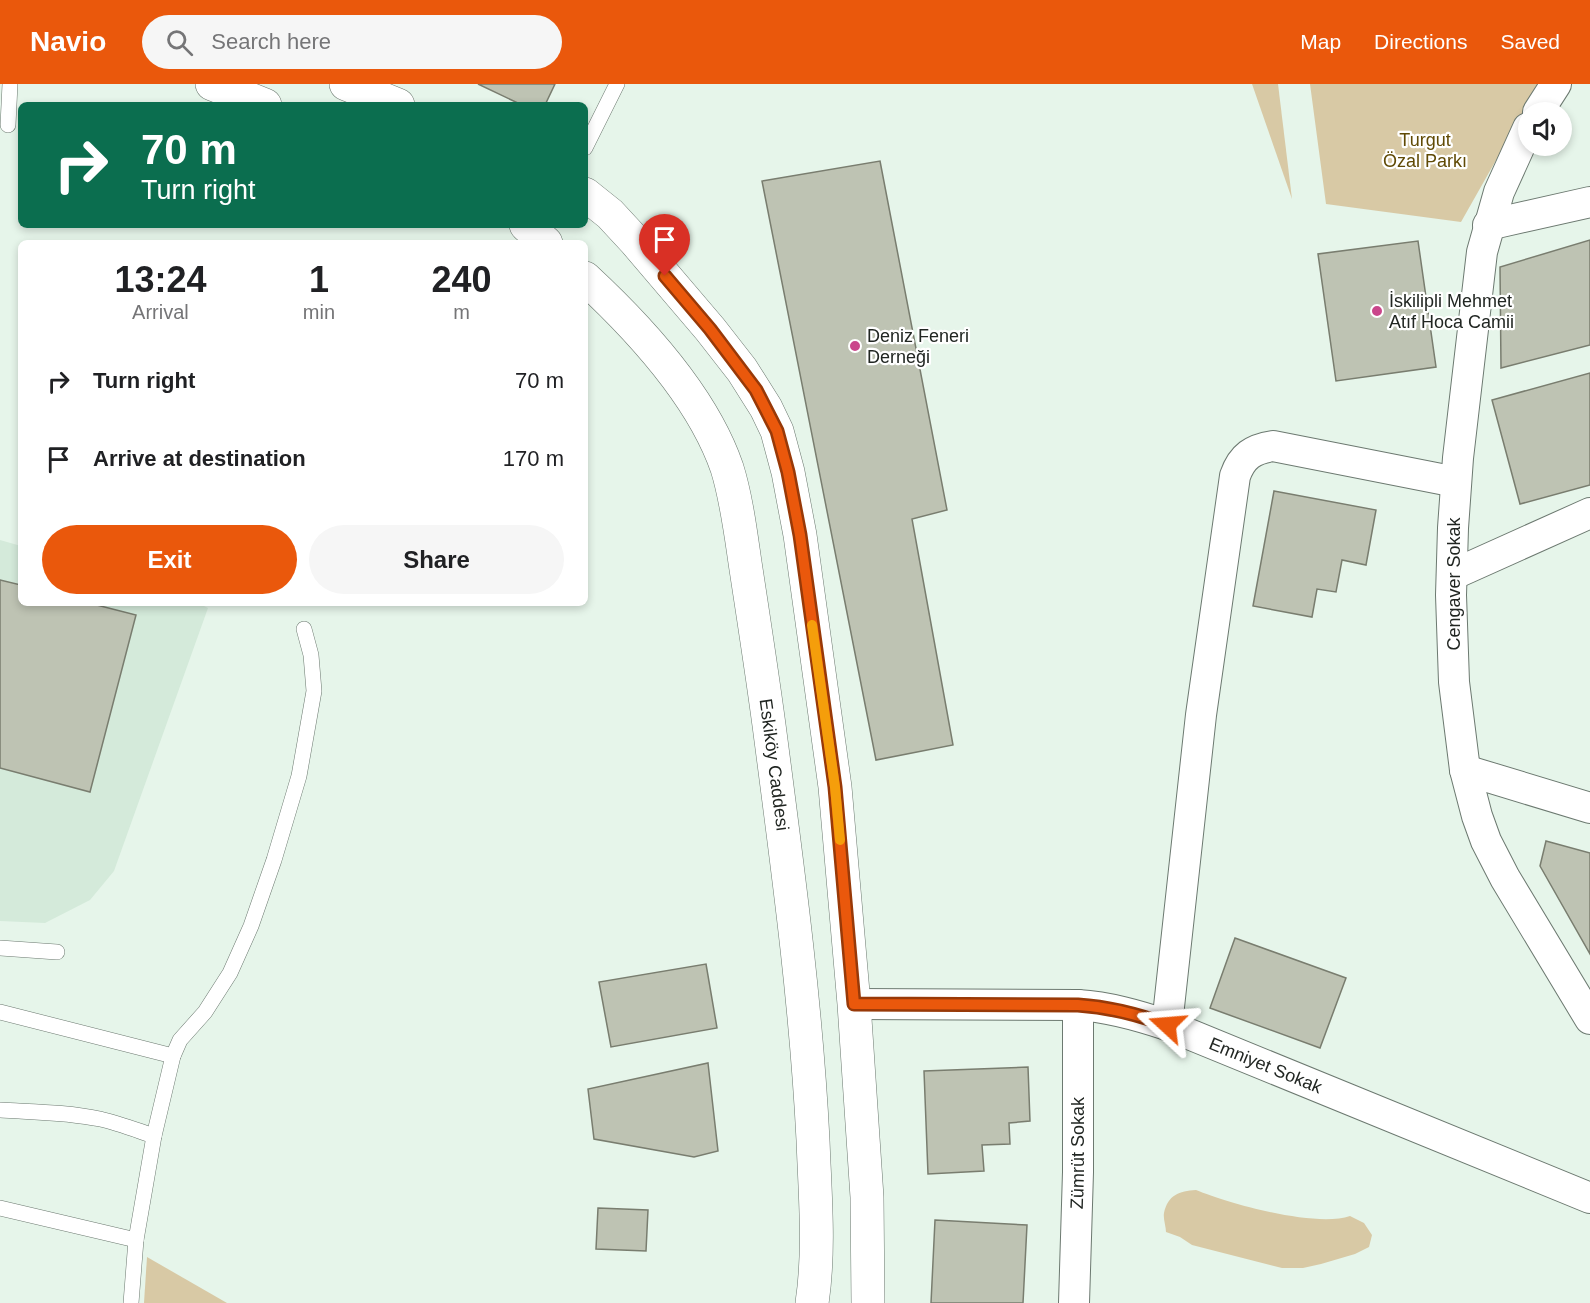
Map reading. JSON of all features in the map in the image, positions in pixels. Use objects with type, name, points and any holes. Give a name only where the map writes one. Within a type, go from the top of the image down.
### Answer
[{"type":"street","points":[[212,84],[257,102]]},
{"type":"street","points":[[346,84],[391,102]]},
{"type":"street","points":[[1544,102],[1556,84]]},
{"type":"street","name":"Cengaver Sokak","points":[[1518,151],[1499,192],[1482,252],[1456,482],[1452,575],[1454,682],[1465,770],[1486,841],[1505,878],[1590,1019]]},
{"type":"street","points":[[588,196],[610,214],[634,241],[710,329],[756,390],[777,431],[788,472],[800,535],[834,776],[854,1004],[867,1197],[868,1303]]},
{"type":"street","points":[[1488,225],[1590,202]]},
{"type":"street","points":[[529,228],[543,240]]},
{"type":"street","name":"Eskiköy Caddesi","points":[[588,281],[628,321],[677,380],[712,436],[727,468],[760,658],[801,975],[815,1190],[816,1243],[812,1303]]},
{"type":"street","points":[[1167,1025],[1202,715],[1238,467],[1250,453],[1273,446],[1456,482]]},
{"type":"street","points":[[1452,575],[1590,513]]},
{"type":"street","points":[[1465,770],[1590,808]]},
{"type":"street","name":"Emniyet Sokak","points":[[854,1004],[1078,1005],[1103,1006],[1129,1012],[1167,1025],[1590,1198]]},
{"type":"street","name":"Zümrüt Sokak","points":[[1074,1303],[1078,1005]]},
{"type":"lane","points":[[8,126],[10,84]]},
{"type":"lane","points":[[588,142],[617,84]]},
{"type":"lane","points":[[131,1303],[136,1240],[154,1136],[173,1056],[180,1040],[205,1012],[230,973],[251,926],[299,776],[314,691],[311,655],[304,629]]},
{"type":"lane","points":[[0,948],[57,952]]},
{"type":"lane","points":[[0,1012],[173,1056]]},
{"type":"lane","points":[[0,1110],[73,1114],[97,1118],[154,1136]]},
{"type":"lane","points":[[0,1208],[136,1240]]},
{"type":"shaded area","points":[[0,540],[18,545],[18,606],[204,606],[208,608],[114,871],[90,900],[45,923],[0,921]]},
{"type":"green space","points":[[1252,84],[1278,84],[1292,199]]},
{"type":"green space","name":"Turgut Özal Parkı","points":[[1310,84],[1541,84],[1529,102],[1518,102],[1518,121],[1461,222],[1326,204]]},
{"type":"green space","points":[[1196,1190],[1251,1208],[1295,1217],[1335,1219],[1350,1216],[1364,1223],[1372,1235],[1369,1247],[1355,1254],[1321,1264],[1303,1268],[1282,1268],[1192,1245],[1166,1232],[1164,1215],[1171,1198],[1184,1191]]},
{"type":"green space","points":[[147,1257],[227,1303],[144,1303]]},
{"type":"building","points":[[478,84],[555,84],[546,102],[516,102]]},
{"type":"building","name":"Deniz Feneri Derneği","points":[[880,161],[947,510],[912,519],[953,745],[876,760],[762,181]]},
{"type":"building","points":[[1590,240],[1590,345],[1501,368],[1500,267]]},
{"type":"building","name":"İskilipli Mehmet Atıf Hoca Camii","points":[[1418,241],[1436,367],[1336,381],[1318,254]]},
{"type":"building","points":[[1590,373],[1590,485],[1520,504],[1492,400]]},
{"type":"building","points":[[1274,491],[1376,510],[1366,565],[1342,560],[1336,592],[1317,589],[1312,617],[1253,606]]},
{"type":"building","points":[[0,580],[18,584],[18,606],[101,606],[136,615],[90,792],[0,768]]},
{"type":"building","points":[[1546,841],[1590,853],[1590,954],[1540,866]]},
{"type":"building","points":[[1235,938],[1346,978],[1320,1048],[1210,1008]]},
{"type":"building","points":[[706,964],[717,1028],[611,1047],[599,982]]},
{"type":"building","points":[[708,1063],[718,1151],[694,1157],[594,1139],[588,1089]]},
{"type":"building","points":[[1028,1067],[1030,1121],[1009,1123],[1010,1144],[982,1145],[984,1171],[928,1174],[924,1071]]},
{"type":"building","points":[[598,1208],[648,1210],[646,1251],[596,1249]]},
{"type":"building","points":[[935,1220],[1027,1225],[1023,1303],[931,1303]]},
{"type":"slow traffic","points":[[812,625],[835,787],[840,840]]},
{"type":"place","name":"İskilipli Mehmet Atıf Hoca Camii","points":[[1377,311]]},
{"type":"place","name":"Deniz Feneri Derneği","points":[[855,346]]},
{"type":"route","points":[[665,276],[710,329],[756,390],[777,431],[788,472],[800,535],[835,787],[854,1004],[1103,1006],[1167,1025]]}]
